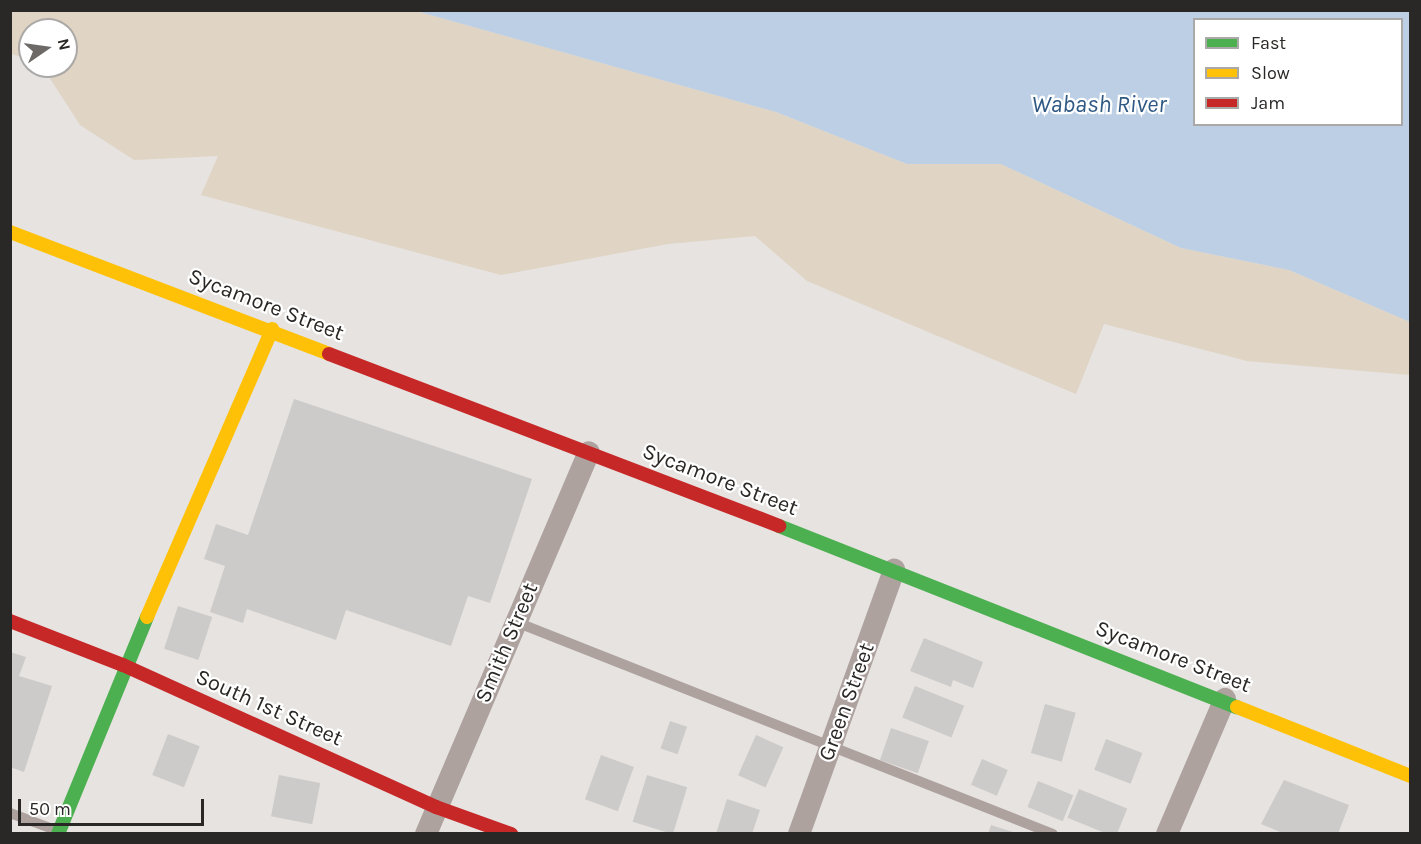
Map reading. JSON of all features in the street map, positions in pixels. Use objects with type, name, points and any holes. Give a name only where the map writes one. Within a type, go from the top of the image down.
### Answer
[{"type":"street","name":"Sycamore Street","points":[[10,232],[272,329],[894,570],[1225,699],[1410,776]]},
{"type":"street","points":[[60,833],[123,665],[183,546],[272,329]]},
{"type":"street","name":"Smith Street","points":[[426,834],[589,452]]},
{"type":"street","name":"Green Street","points":[[799,834],[894,570]]},
{"type":"street","name":"South 1st Street","points":[[10,621],[123,665],[436,807],[511,834]]},
{"type":"street","points":[[1167,834],[1225,699]]},
{"type":"lane","points":[[516,622],[1053,834]]},
{"type":"lane","points":[[10,813],[60,833]]},
{"type":"shaded area","points":[[10,11],[416,11],[776,112],[907,164],[1001,164],[1181,248],[1289,270],[1410,322],[1410,375],[1247,361],[1104,324],[1076,394],[807,281],[755,236],[668,244],[501,275],[201,195],[218,156],[134,160],[80,125],[50,78],[78,78],[78,18],[18,18],[18,56],[11,54]]},
{"type":"water","name":"Wabash River","points":[[416,11],[1410,11],[1410,322],[1289,270],[1181,248],[1001,164],[907,164],[776,112]]},
{"type":"building","points":[[294,399],[532,479],[490,603],[468,596],[451,646],[346,610],[336,640],[247,609],[243,623],[210,612],[225,566],[204,559],[216,524],[248,535]]},
{"type":"building","points":[[178,606],[212,617],[198,660],[164,649]]},
{"type":"building","points":[[924,638],[983,662],[973,688],[953,680],[951,687],[910,671]]},
{"type":"building","points":[[10,652],[26,657],[19,676],[52,686],[24,772],[10,767]]},
{"type":"building","points":[[915,686],[964,706],[951,737],[902,718]]},
{"type":"building","points":[[1045,704],[1076,713],[1062,762],[1031,753]]},
{"type":"building","points":[[670,721],[687,727],[678,754],[661,748]]},
{"type":"building","points":[[891,728],[929,741],[918,773],[880,760]]},
{"type":"building","points":[[168,734],[200,746],[184,787],[152,775]]},
{"type":"building","points":[[756,735],[783,747],[766,787],[738,775]]},
{"type":"building","points":[[1106,739],[1142,753],[1131,784],[1094,770]]},
{"type":"building","points":[[601,755],[634,767],[618,811],[585,799]]},
{"type":"building","points":[[982,759],[1008,770],[997,796],[971,785]]},
{"type":"building","points":[[279,775],[320,783],[312,824],[271,816]]},
{"type":"building","points":[[647,775],[687,787],[673,834],[633,822]]},
{"type":"building","points":[[1284,780],[1349,805],[1338,834],[1285,834],[1261,824]]},
{"type":"building","points":[[1038,781],[1073,795],[1063,821],[1028,807]]},
{"type":"building","points":[[1079,789],[1127,808],[1117,834],[1108,834],[1067,818]]},
{"type":"building","points":[[727,799],[760,810],[752,834],[716,834]]},
{"type":"building","points":[[991,825],[1016,833],[1016,834],[988,834]]},
{"type":"traffic: fast","points":[[779,526],[1237,707]]},
{"type":"traffic: fast","points":[[58,834],[147,617]]},
{"type":"traffic: slow","points":[[10,232],[329,354]]},
{"type":"traffic: slow","points":[[147,617],[272,329]]},
{"type":"traffic: slow","points":[[1237,707],[1410,776]]},
{"type":"traffic: jam","points":[[329,354],[779,526]]},
{"type":"traffic: jam","points":[[10,621],[123,665],[436,807],[511,834]]}]
